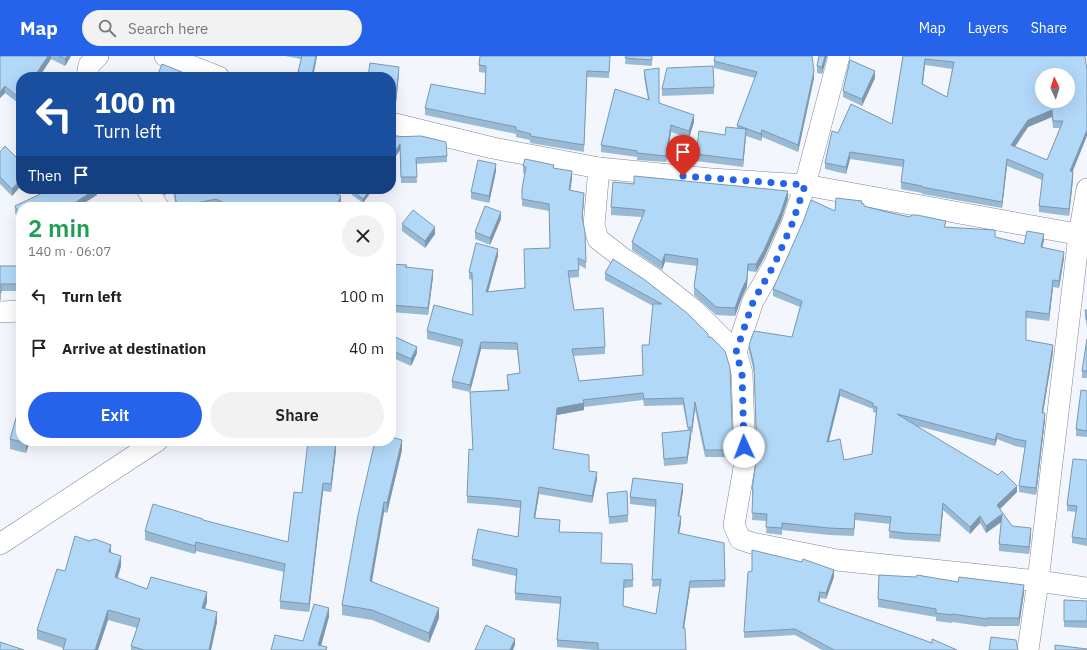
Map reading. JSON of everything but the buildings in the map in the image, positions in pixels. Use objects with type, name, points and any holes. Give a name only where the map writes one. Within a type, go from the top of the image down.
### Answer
[{"type":"street","points":[[88,72],[89,65],[98,56]]},
{"type":"street","points":[[165,56],[206,72]]},
{"type":"street","points":[[736,352],[753,302],[775,263],[792,224],[805,185],[839,56]]},
{"type":"street","points":[[396,124],[493,148],[599,168],[711,179],[805,185],[1083,235]]},
{"type":"street","points":[[599,168],[594,225],[598,239],[620,257],[652,277],[695,311],[736,352],[742,373],[744,462],[734,525],[740,539],[752,544],[837,560],[1038,581],[1087,588]]},
{"type":"street","points":[[1028,650],[1083,235],[1087,189]]},
{"type":"street","points":[[0,312],[16,311]]},
{"type":"street","points":[[0,544],[149,446]]},
{"type":"route","points":[[683,176],[805,185],[792,224],[775,263],[753,302],[736,352],[742,373],[744,447]]}]
